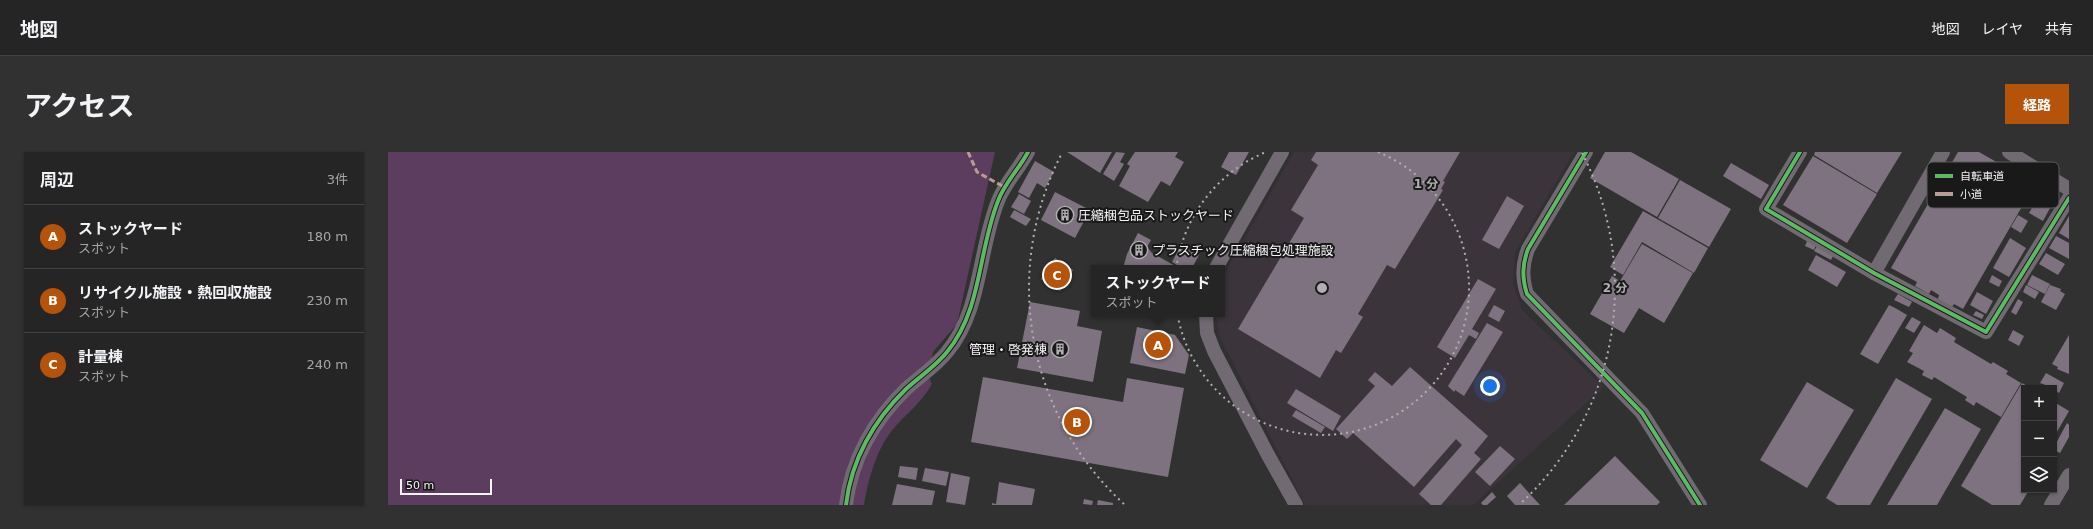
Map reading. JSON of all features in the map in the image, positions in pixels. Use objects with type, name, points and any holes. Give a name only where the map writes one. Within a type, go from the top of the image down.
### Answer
[{"type":"street","points":[[846,505],[848,489],[860,452],[870,433],[885,411],[906,389],[947,353],[961,331],[974,300],[985,242],[998,200],[1028,152]]},
{"type":"street","points":[[1218,265],[1282,152]]},
{"type":"street","points":[[1586,152],[1528,249],[1523,264],[1523,282],[1527,294],[1642,413],[1700,505]]},
{"type":"street","points":[[1800,152],[1766,209],[1874,273],[1986,332],[2069,198]]},
{"type":"street","points":[[1937,162],[1943,152]]},
{"type":"street","points":[[2009,152],[2025,162]]},
{"type":"street","points":[[1874,273],[1927,180]]},
{"type":"street","points":[[2059,183],[2069,189]]},
{"type":"street","points":[[1206,317],[1207,333],[1214,351],[1268,456],[1296,505]]},
{"type":"street","points":[[2051,505],[2069,474]]},
{"type":"shaded area","points":[[388,152],[995,152],[957,324],[933,352],[929,377],[932,384],[919,402],[894,428],[878,454],[868,485],[864,505],[388,505]]},
{"type":"shaded area","points":[[1294,152],[1574,152],[1515,252],[1513,284],[1523,311],[1604,387],[1473,505],[1305,505],[1219,335],[1216,317],[1225,317],[1225,273]]},
{"type":"building","points":[[1067,152],[1112,152],[1100,173]]},
{"type":"building","points":[[1116,152],[1125,153],[1120,162],[1124,164],[1114,181],[1103,174]]},
{"type":"building","points":[[1135,152],[1178,152],[1175,157],[1184,162],[1170,186],[1161,181],[1148,202],[1119,186],[1130,166],[1127,164]]},
{"type":"building","points":[[1229,152],[1249,152],[1236,175],[1221,167]]},
{"type":"building","points":[[1316,152],[1460,152],[1443,181],[1445,182],[1441,189],[1443,190],[1395,269],[1387,265],[1358,314],[1363,317],[1341,353],[1336,350],[1320,378],[1238,329],[1304,218],[1291,210],[1318,165],[1311,160]]},
{"type":"building","points":[[1605,152],[1631,152],[1679,179],[1657,217],[1590,178]]},
{"type":"building","points":[[1815,152],[1902,152],[1877,193],[1814,155]]},
{"type":"building","points":[[1958,152],[1979,152],[1996,162],[1952,162]]},
{"type":"building","points":[[1813,156],[1877,194],[1847,243],[1783,205]]},
{"type":"building","points":[[1035,161],[1054,172],[1045,188],[1037,183],[1029,198],[1018,192]]},
{"type":"building","points":[[1731,163],[1769,185],[1761,199],[1723,176]]},
{"type":"building","points":[[1680,180],[1731,209],[1709,247],[1658,218]]},
{"type":"building","name":"圧縮梱包品ストックヤード","points":[[1055,192],[1090,210],[1075,238],[1041,220]]},
{"type":"building","points":[[1019,194],[1031,201],[1024,214],[1011,207]]},
{"type":"building","points":[[1507,196],[1524,206],[1499,249],[1482,240]]},
{"type":"building","points":[[1927,206],[1927,208],[2021,208],[1963,309],[1954,304],[1952,307],[1938,299],[1939,295],[1931,290],[1929,294],[1915,286],[1917,282],[1891,268]]},
{"type":"building","points":[[2032,208],[2050,208],[2043,221],[2029,213]]},
{"type":"building","points":[[1014,210],[1031,219],[1026,226],[1010,217]]},
{"type":"building","points":[[1643,211],[1708,248],[1694,273],[1642,242],[1623,275],[1610,267]]},
{"type":"building","points":[[2018,215],[2028,221],[2021,233],[2011,227]]},
{"type":"building","points":[[2069,216],[2069,239],[2059,233]]},
{"type":"building","name":"プラスチック圧縮梱包処理施設","points":[[1138,233],[1151,240],[1147,247],[1152,253],[1174,265],[1124,265],[1127,254]]},
{"type":"building","points":[[2056,236],[2069,243],[2069,259],[2049,248]]},
{"type":"building","points":[[2010,238],[2026,248],[2009,277],[1993,268]]},
{"type":"building","points":[[1807,241],[1816,245],[1814,250],[1805,246]]},
{"type":"building","points":[[1642,244],[1693,273],[1664,323],[1639,308],[1624,333],[1590,314],[1612,276],[1620,281]]},
{"type":"building","points":[[1181,245],[1199,255],[1194,265],[1177,265],[1172,262]]},
{"type":"building","points":[[1817,246],[1833,256],[1831,260],[1814,251]]},
{"type":"building","points":[[2046,253],[2065,264],[2058,275],[2039,264]]},
{"type":"building","points":[[1816,255],[1846,272],[1837,287],[1808,270]]},
{"type":"building","points":[[1055,258],[1073,270],[1060,291],[1041,279]]},
{"type":"building","points":[[1992,275],[2002,281],[1999,287],[1989,282]]},
{"type":"building","points":[[2032,275],[2050,284],[2045,294],[2027,285]]},
{"type":"building","points":[[1478,279],[1496,289],[1472,329],[1479,333],[1476,339],[1469,335],[1455,358],[1437,347]]},
{"type":"building","points":[[2026,285],[2039,292],[2035,299],[2023,292]]},
{"type":"building","points":[[2050,285],[2061,289],[2060,291],[2065,294],[2056,310],[2041,302]]},
{"type":"building","points":[[1977,292],[1993,301],[1986,314],[1970,305]]},
{"type":"building","points":[[1898,294],[1912,302],[1909,307],[1894,300]]},
{"type":"building","points":[[2018,299],[2023,302],[2016,315],[2011,312]]},
{"type":"building","name":"管理・啓発棟","points":[[1030,302],[1080,311],[1077,326],[1102,331],[1093,382],[1017,368]]},
{"type":"building","points":[[1494,305],[1505,311],[1499,322],[1488,316]]},
{"type":"building","points":[[1889,305],[1907,315],[1878,364],[1860,354]]},
{"type":"building","points":[[1976,311],[1984,315],[1982,319],[1973,315]]},
{"type":"building","points":[[1912,317],[1921,322],[1914,333],[1905,328]]},
{"type":"building","points":[[1487,323],[1503,332],[1464,396],[1455,390],[1454,392],[1448,386]]},
{"type":"building","points":[[1924,325],[1937,333],[1940,328],[1956,338],[1954,342],[1991,364],[1993,362],[2008,371],[2006,374],[2021,383],[2001,417],[1976,402],[1974,406],[1965,400],[1967,397],[1934,377],[1932,380],[1922,375],[1924,371],[1907,362],[1913,353],[1909,351]]},
{"type":"building","points":[[1137,327],[1175,335],[1189,355],[1185,374],[1130,363]]},
{"type":"building","points":[[2013,330],[2024,336],[2019,346],[2008,340]]},
{"type":"building","points":[[2069,335],[2069,374],[2057,369],[2058,367],[2052,364]]},
{"type":"building","points":[[1410,367],[1488,436],[1474,453],[1481,459],[1441,505],[1431,505],[1419,494],[1462,445],[1456,439],[1414,487],[1353,433],[1347,439],[1336,429],[1375,386],[1368,380],[1375,372],[1392,386]]},
{"type":"building","points":[[2046,373],[2064,383],[2059,393],[2057,392],[2057,385],[2046,385],[2040,383]]},
{"type":"building","points":[[983,377],[1123,402],[1127,378],[1184,388],[1168,477],[971,442]]},
{"type":"building","points":[[1896,378],[1932,399],[1870,505],[1837,505],[1826,498]]},
{"type":"building","points":[[1807,382],[1854,410],[1807,488],[1760,460]]},
{"type":"building","points":[[2022,383],[2026,385],[2021,385],[2021,493],[2027,493],[2020,505],[1992,505],[1961,486]]},
{"type":"building","points":[[1296,389],[1341,416],[1333,431],[1287,403]]},
{"type":"building","points":[[2057,404],[2069,411],[2057,432]]},
{"type":"building","points":[[1945,408],[1981,429],[1937,505],[1887,505]]},
{"type":"building","points":[[1296,410],[1325,427],[1321,433],[1292,416]]},
{"type":"building","points":[[2067,423],[2069,425],[2069,437],[2060,453],[2057,452],[2057,441]]},
{"type":"building","points":[[1500,446],[1515,459],[1490,486],[1475,472]]},
{"type":"building","points":[[1615,456],[1660,502],[1657,505],[1564,505]]},
{"type":"building","points":[[900,466],[918,468],[916,480],[898,477]]},
{"type":"building","points":[[925,468],[949,472],[946,486],[922,481]]},
{"type":"building","points":[[951,473],[970,477],[965,505],[946,502]]},
{"type":"building","points":[[999,482],[1035,489],[1032,505],[992,505],[992,503],[996,504]]},
{"type":"building","points":[[1520,483],[1540,505],[1515,505],[1507,496]]},
{"type":"building","points":[[897,484],[935,491],[932,505],[892,505]]},
{"type":"building","points":[[1492,492],[1496,497],[1487,505],[1483,505],[1481,503]]},
{"type":"building","points":[[1084,499],[1093,501],[1092,505],[1083,504]]},
{"type":"building","points":[[1098,500],[1113,503],[1113,505],[1097,505]]},
{"type":"marked path","points":[[968,152],[977,172],[1006,188]]},
{"type":"cycle path","points":[[846,505],[853,472],[874,427],[894,401],[943,357],[958,336],[967,318],[973,299],[998,201],[1028,152]]},
{"type":"cycle path","points":[[1586,152],[1528,249],[1523,272],[1527,294],[1642,413],[1700,505]]},
{"type":"cycle path","points":[[1800,152],[1766,209],[1874,273],[1986,332],[2069,198]]},
{"type":"place","name":"圧縮梱包品ストックヤード","points":[[1065,215]]},
{"type":"place","name":"プラスチック圧縮梱包処理施設","points":[[1139,250]]},
{"type":"place","name":"計量棟","points":[[1057,275]]},
{"type":"place","name":"ストックヤード","points":[[1158,345]]},
{"type":"place","name":"管理・啓発棟","points":[[1060,349]]},
{"type":"place","name":"リサイクル施設・熱回収施設","points":[[1077,422]]}]
